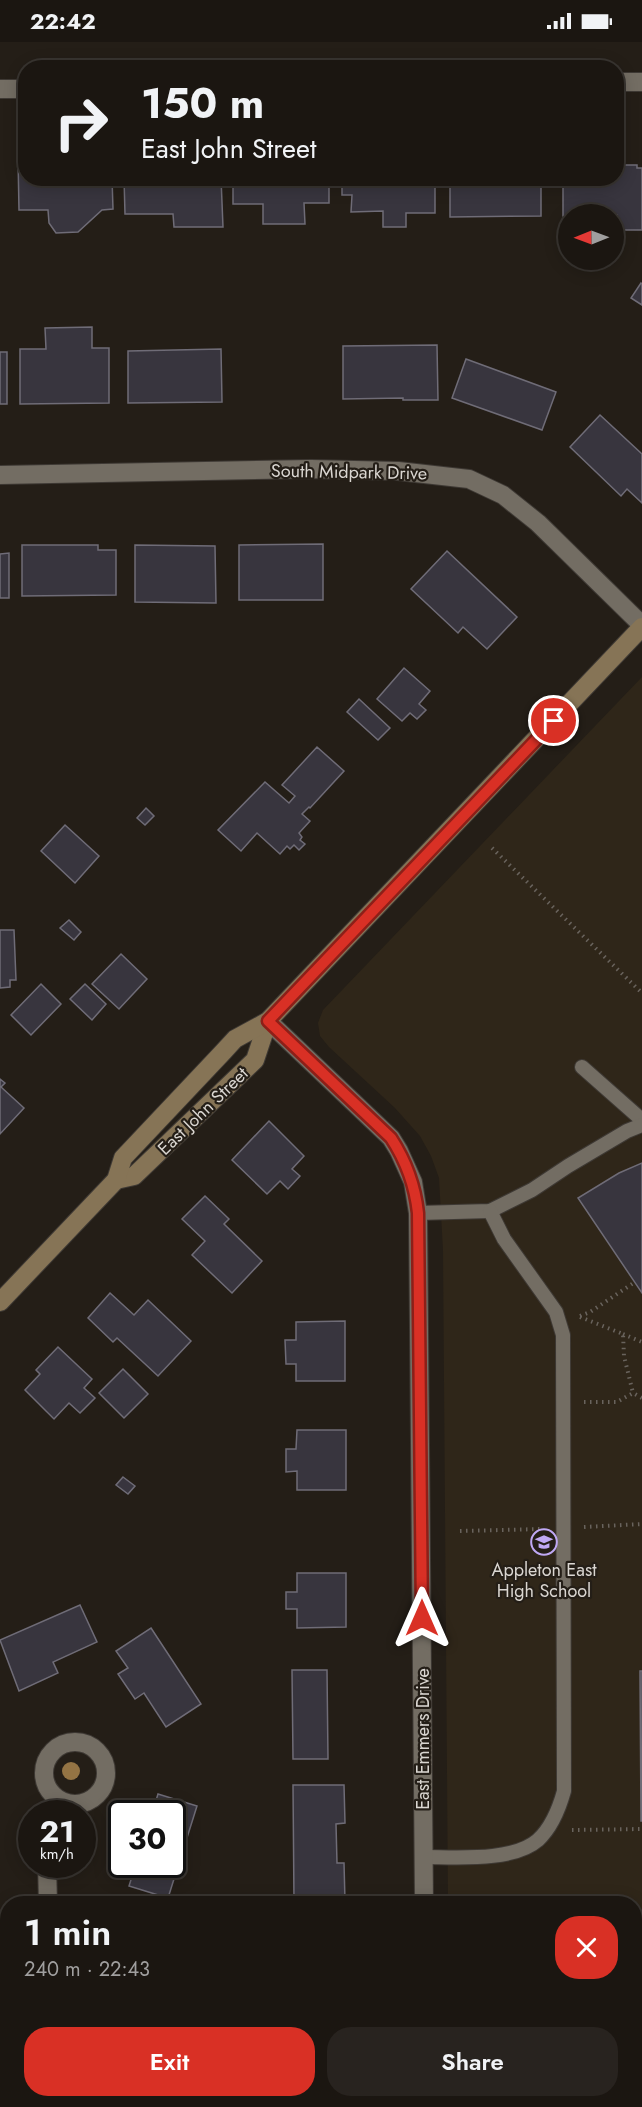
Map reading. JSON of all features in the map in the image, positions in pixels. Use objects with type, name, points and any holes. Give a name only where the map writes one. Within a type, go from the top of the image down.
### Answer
[{"type":"street","points":[[624,82],[642,82]]},
{"type":"street","points":[[0,89],[18,89]]},
{"type":"street","name":"South Midpark Drive","points":[[0,475],[311,469],[398,471],[469,480],[503,495],[538,523],[642,626]]},
{"type":"street","name":"East John Street","points":[[0,1302],[116,1180],[123,1158],[235,1039],[268,1021],[642,626]]},
{"type":"street","name":"East John Street","points":[[116,1180],[134,1176],[255,1060],[268,1021]]},
{"type":"street","name":"East Emmers Drive","points":[[268,1021],[391,1138],[413,1182],[418,1213],[424,1896]]},
{"type":"street","points":[[47,1878],[48,1896]]},
{"type":"lane","points":[[582,1067],[642,1120]]},
{"type":"lane","points":[[418,1213],[490,1211],[532,1190],[627,1131],[642,1125]]},
{"type":"lane","points":[[424,1857],[496,1856],[512,1853],[536,1842],[547,1830],[555,1816],[564,1791],[563,1335],[556,1312],[504,1239],[490,1211]]},
{"type":"path","points":[[492,848],[642,993]]},
{"type":"path","points":[[635,1282],[590,1312],[580,1316],[642,1342]]},
{"type":"path","points":[[623,1334],[624,1356],[633,1393],[642,1398]]},
{"type":"path","points":[[583,1402],[617,1402],[633,1393]]},
{"type":"path","points":[[571,1830],[642,1829]]},
{"type":"shaded area","name":"Appleton East High School","points":[[642,677],[642,1896],[448,1896],[443,1250],[439,1178],[420,1136],[395,1108],[320,1036],[318,1023],[323,1010]]},
{"type":"building","points":[[624,165],[637,165],[637,168],[642,168],[642,230],[624,230],[624,204],[563,204],[563,186],[624,186]]},
{"type":"building","points":[[19,186],[112,186],[113,209],[102,210],[78,232],[56,233],[49,223],[48,210],[19,210]]},
{"type":"building","points":[[124,186],[221,186],[223,227],[174,227],[173,214],[125,214]]},
{"type":"building","points":[[233,186],[329,186],[329,203],[304,203],[305,224],[263,224],[263,204],[233,204]]},
{"type":"building","points":[[342,186],[435,186],[435,213],[406,213],[406,227],[383,227],[383,211],[351,212],[352,195],[342,195]]},
{"type":"building","points":[[450,186],[541,186],[541,216],[450,217]]},
{"type":"building","points":[[642,284],[642,305],[631,298]]},
{"type":"building","points":[[92,327],[92,348],[109,348],[109,403],[20,404],[20,349],[46,349],[45,328]]},
{"type":"building","points":[[437,345],[438,400],[343,399],[343,346]]},
{"type":"building","points":[[221,349],[222,402],[128,403],[128,351]]},
{"type":"building","points":[[0,352],[7,352],[7,404],[0,404]]},
{"type":"building","points":[[466,359],[556,392],[542,430],[452,398]]},
{"type":"building","points":[[600,415],[642,454],[642,503],[627,489],[621,496],[570,447]]},
{"type":"building","points":[[323,544],[323,600],[239,600],[239,545]]},
{"type":"building","points":[[22,545],[98,545],[98,550],[116,550],[116,595],[22,596]]},
{"type":"building","points":[[135,545],[215,546],[216,603],[135,602]]},
{"type":"building","points":[[447,551],[517,617],[487,649],[463,627],[458,633],[411,589]]},
{"type":"building","points":[[9,553],[9,598],[0,598],[0,554]]},
{"type":"building","points":[[404,668],[430,691],[419,704],[426,710],[417,719],[410,713],[402,721],[377,699]]},
{"type":"building","points":[[359,699],[390,728],[378,740],[347,712]]},
{"type":"building","points":[[317,747],[344,771],[302,814],[310,821],[299,833],[302,837],[300,840],[305,844],[299,850],[294,845],[290,849],[287,846],[280,854],[257,833],[241,851],[218,830],[265,782],[289,803],[295,796],[282,785]]},
{"type":"building","points":[[146,808],[154,816],[145,825],[137,818]]},
{"type":"building","points":[[65,825],[99,856],[75,883],[41,851]]},
{"type":"building","points":[[69,920],[81,932],[74,940],[60,928]]},
{"type":"building","points":[[0,930],[14,930],[16,980],[10,980],[10,987],[0,988]]},
{"type":"building","points":[[121,954],[147,979],[119,1009],[92,984]]},
{"type":"building","points":[[41,984],[61,1004],[31,1035],[11,1015]]},
{"type":"building","points":[[85,984],[106,1004],[92,1020],[70,999]]},
{"type":"building","points":[[0,1079],[5,1083],[1,1087],[24,1108],[0,1134]]},
{"type":"building","points":[[269,1121],[304,1156],[292,1169],[300,1176],[288,1189],[280,1181],[267,1194],[232,1160]]},
{"type":"building","points":[[642,1163],[642,1293],[578,1198],[619,1173]]},
{"type":"building","points":[[205,1196],[229,1219],[224,1224],[262,1261],[232,1293],[192,1255],[205,1241],[182,1219]]},
{"type":"building","points":[[110,1293],[134,1315],[148,1300],[191,1341],[158,1376],[117,1338],[113,1342],[88,1318]]},
{"type":"building","points":[[345,1321],[345,1381],[296,1381],[296,1364],[286,1364],[285,1340],[296,1340],[296,1322]]},
{"type":"building","points":[[58,1347],[92,1379],[84,1388],[95,1398],[80,1413],[69,1403],[54,1419],[25,1390],[40,1374],[36,1370]]},
{"type":"building","points":[[123,1369],[148,1394],[124,1418],[99,1393]]},
{"type":"building","points":[[297,1430],[346,1430],[346,1490],[297,1490],[297,1471],[286,1472],[286,1449],[296,1449]]},
{"type":"building","points":[[123,1477],[135,1486],[128,1494],[116,1485]]},
{"type":"building","points":[[297,1573],[346,1573],[346,1627],[297,1628],[297,1609],[286,1609],[286,1592],[297,1592]]},
{"type":"building","points":[[80,1605],[97,1642],[53,1662],[58,1673],[19,1691],[0,1640]]},
{"type":"building","points":[[151,1628],[201,1704],[166,1727],[144,1693],[135,1699],[118,1674],[128,1668],[116,1651]]},
{"type":"building","points":[[292,1670],[327,1670],[328,1759],[293,1759]]},
{"type":"building","points":[[640,1671],[642,1671],[642,1821],[641,1821]]},
{"type":"building","points":[[293,1785],[344,1785],[345,1823],[336,1824],[337,1863],[344,1863],[345,1896],[294,1896]]},
{"type":"building","points":[[158,1794],[178,1800],[156,1800]]},
{"type":"building","points":[[186,1803],[197,1806],[186,1841]]},
{"type":"building","points":[[132,1878],[174,1878],[169,1896],[129,1886]]},
{"type":"place","name":"Appleton East High School","points":[[544,1542]]},
{"type":"route","points":[[422,1618],[417,1197],[407,1166],[391,1138],[268,1021],[554,721]]}]
